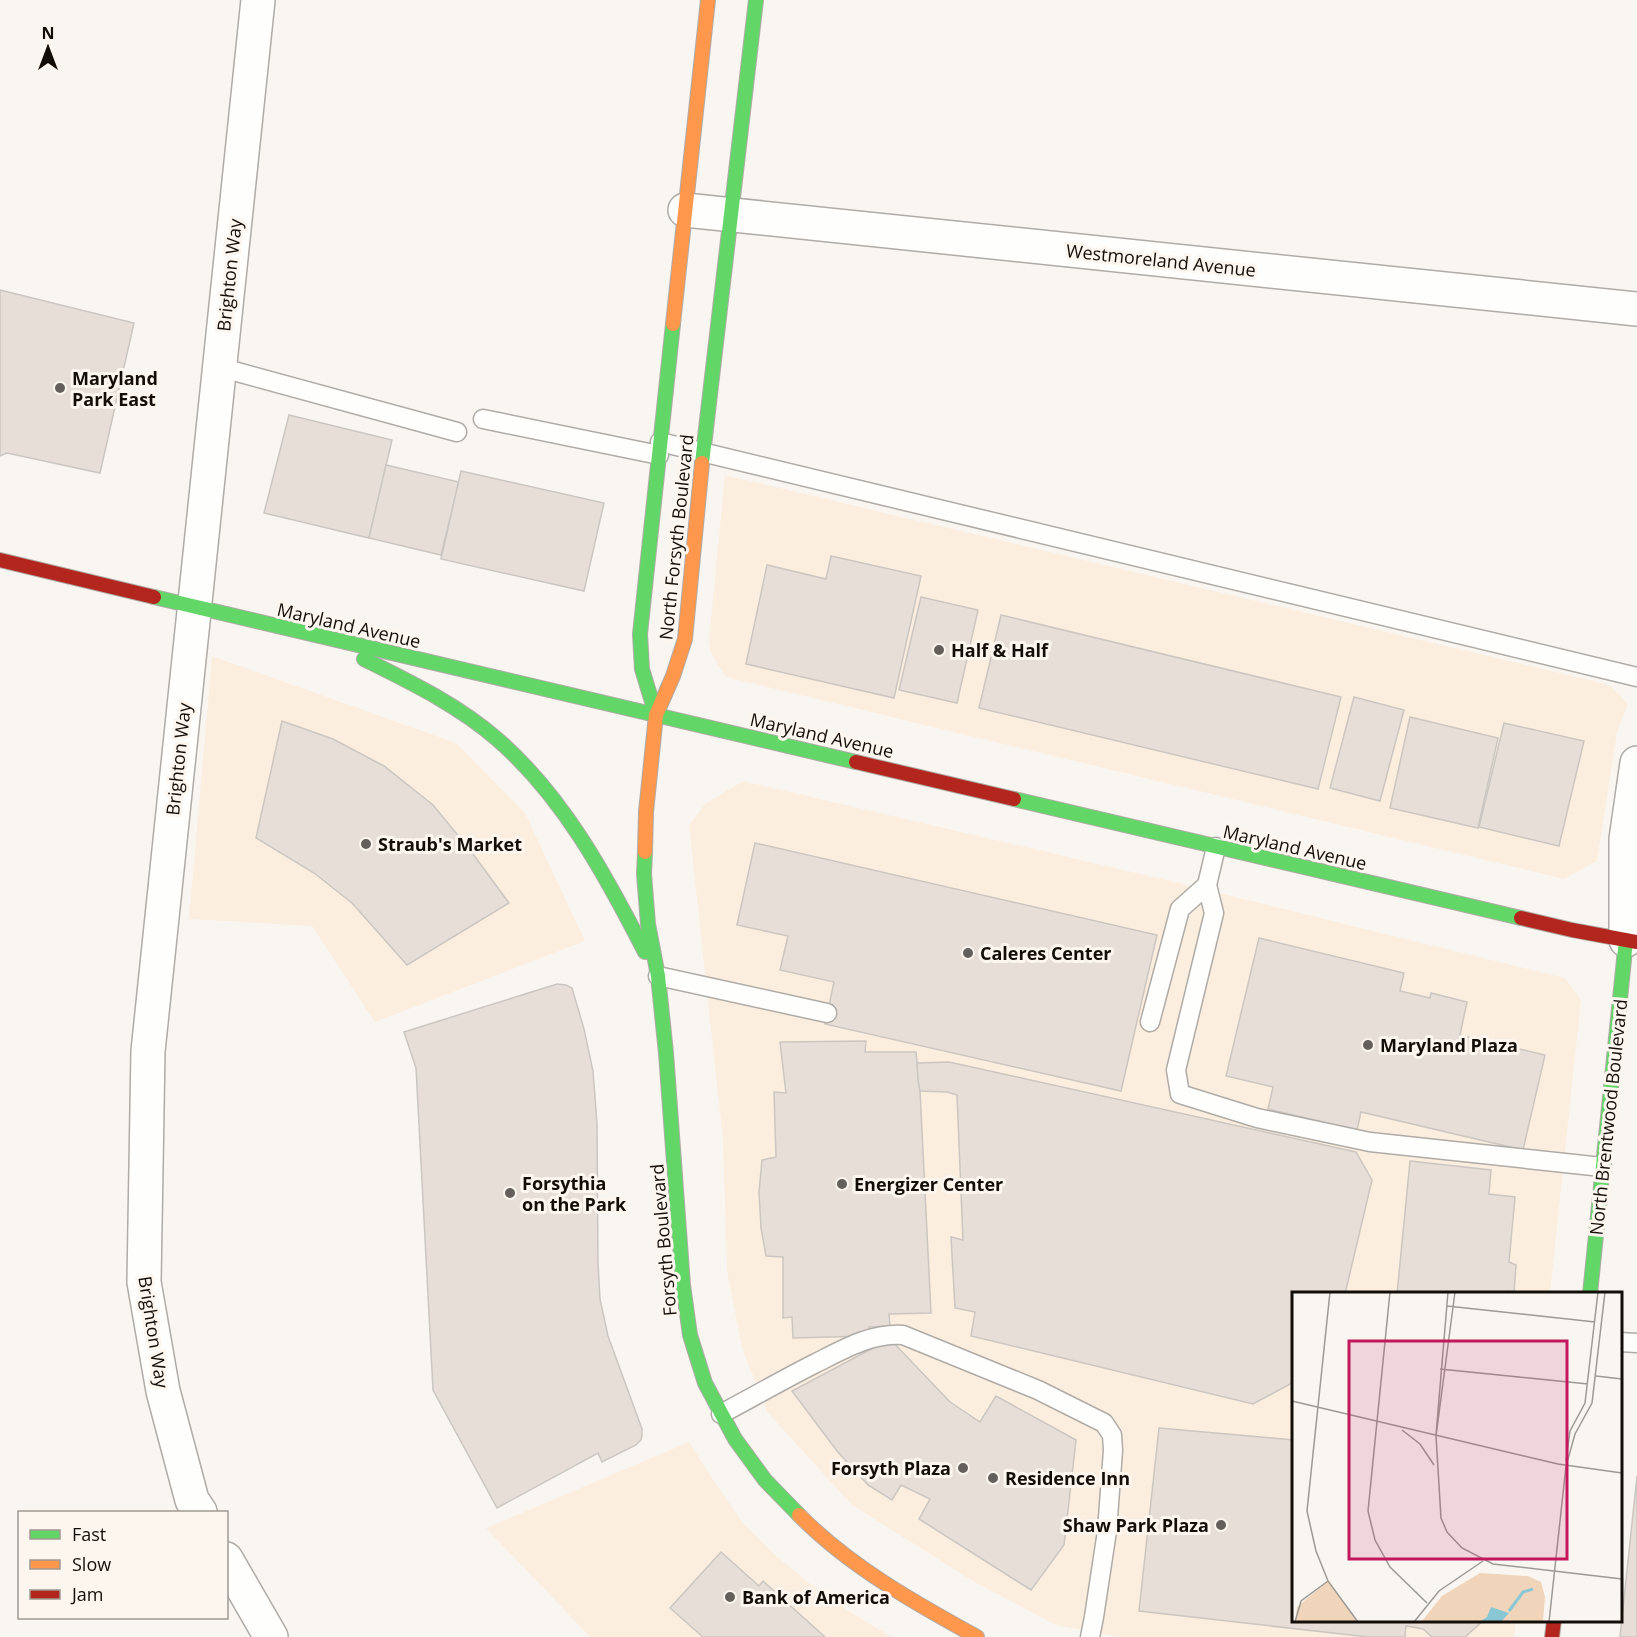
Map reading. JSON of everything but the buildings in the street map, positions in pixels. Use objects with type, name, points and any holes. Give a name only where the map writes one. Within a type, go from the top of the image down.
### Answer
[{"type":"main road","name":"North Forsyth Boulevard","points":[[656,714],[642,669],[640,634],[708,0]]},
{"type":"main road","name":"North Forsyth Boulevard","points":[[656,714],[686,639],[703,453],[756,0]]},
{"type":"main road","name":"Maryland Avenue","points":[[0,560],[1562,928],[1633,932]]},
{"type":"main road","points":[[326,638],[459,710],[496,737],[533,774],[566,816],[605,879],[658,976]]},
{"type":"main road","name":"Forsyth Boulevard","points":[[656,714],[646,812],[644,874],[648,924],[658,976],[672,1117],[683,1285],[690,1335],[705,1383],[735,1439],[765,1480],[807,1523],[846,1556],[924,1608],[977,1637]]},
{"type":"main road","name":"North Brentwood Boulevard","points":[[1590,1292],[1602,1167],[1633,932]]},
{"type":"main road","points":[[1552,1637],[1554,1622]]},
{"type":"street","name":"Brighton Way","points":[[199,1511],[192,1500],[163,1391],[144,1282],[148,1051],[258,0]]},
{"type":"street","name":"Westmoreland Avenue","points":[[686,210],[1637,309]]},
{"type":"street","name":"North Brentwood Boulevard","points":[[1633,932],[1626,839],[1637,763]]},
{"type":"street","points":[[228,1562],[271,1637]]},
{"type":"lane","points":[[219,367],[457,432]]},
{"type":"lane","points":[[483,419],[703,453],[1637,677]]},
{"type":"lane","points":[[1216,847],[1207,885],[1214,913],[1176,1070],[1180,1094],[1257,1118],[1370,1142],[1602,1167]]},
{"type":"lane","points":[[1150,1022],[1180,909],[1207,885]]},
{"type":"lane","points":[[658,976],[827,1013]]},
{"type":"lane","points":[[721,1414],[857,1343],[892,1334],[903,1335],[1038,1390],[1104,1423],[1112,1435],[1113,1450],[1107,1530],[1090,1637]]},
{"type":"lane","points":[[1622,1342],[1637,1343]]},
{"type":"shaded area","points":[[725,475],[1610,685],[1628,704],[1617,733],[1597,861],[1564,879],[726,677],[711,653],[709,640]]},
{"type":"shaded area","points":[[212,656],[456,743],[525,813],[585,941],[375,1022],[312,926],[189,919]]},
{"type":"shaded area","points":[[743,781],[1162,879],[1565,978],[1581,1000],[1550,1292],[1292,1292],[1292,1622],[1516,1622],[1514,1637],[1120,1637],[1056,1625],[976,1583],[852,1505],[768,1413],[742,1348],[727,1271],[723,1141],[689,825],[705,804]]},
{"type":"shaded area","points":[[689,1442],[743,1523],[774,1554],[809,1583],[892,1637],[590,1637],[486,1528]]},
{"type":"traffic: fast","points":[[702,463],[756,0]]},
{"type":"traffic: fast","points":[[656,715],[642,669],[640,634],[673,324]]},
{"type":"traffic: fast","points":[[154,597],[856,762]]},
{"type":"traffic: fast","points":[[364,659],[399,676],[466,715],[521,761],[563,811],[581,838],[645,952]]},
{"type":"traffic: fast","points":[[1014,799],[1521,918]]},
{"type":"traffic: fast","points":[[645,852],[644,874],[648,924],[658,976],[666,1053],[683,1285],[690,1335],[705,1383],[735,1439],[765,1480],[799,1515]]},
{"type":"traffic: fast","points":[[1590,1292],[1626,940]]},
{"type":"traffic: slow","points":[[673,324],[708,0]]},
{"type":"traffic: slow","points":[[645,852],[646,812],[656,715],[673,676],[685,639],[702,463]]},
{"type":"traffic: slow","points":[[799,1515],[839,1551],[861,1567],[907,1597],[977,1637]]},
{"type":"traffic: jam","points":[[0,560],[154,597]]},
{"type":"traffic: jam","points":[[856,762],[1014,799]]},
{"type":"traffic: jam","points":[[1521,918],[1637,942]]},
{"type":"traffic: jam","points":[[1552,1637],[1554,1622]]},
{"type":"place","name":"Maryland Park East","points":[[60,388]]},
{"type":"place","name":"Half & Half","points":[[939,650]]},
{"type":"place","name":"Straub's Market","points":[[366,844]]},
{"type":"place","name":"Caleres Center","points":[[968,953]]},
{"type":"place","name":"Maryland Plaza","points":[[1368,1045]]},
{"type":"place","name":"Energizer Center","points":[[842,1184]]},
{"type":"place","name":"Forsythia on the Park","points":[[510,1193]]},
{"type":"place","name":"Forsyth Plaza","points":[[963,1468]]},
{"type":"place","name":"Residence Inn","points":[[993,1478]]},
{"type":"place","name":"Shaw Park Plaza","points":[[1221,1525]]},
{"type":"place","name":"Bank of America","points":[[730,1597]]}]
